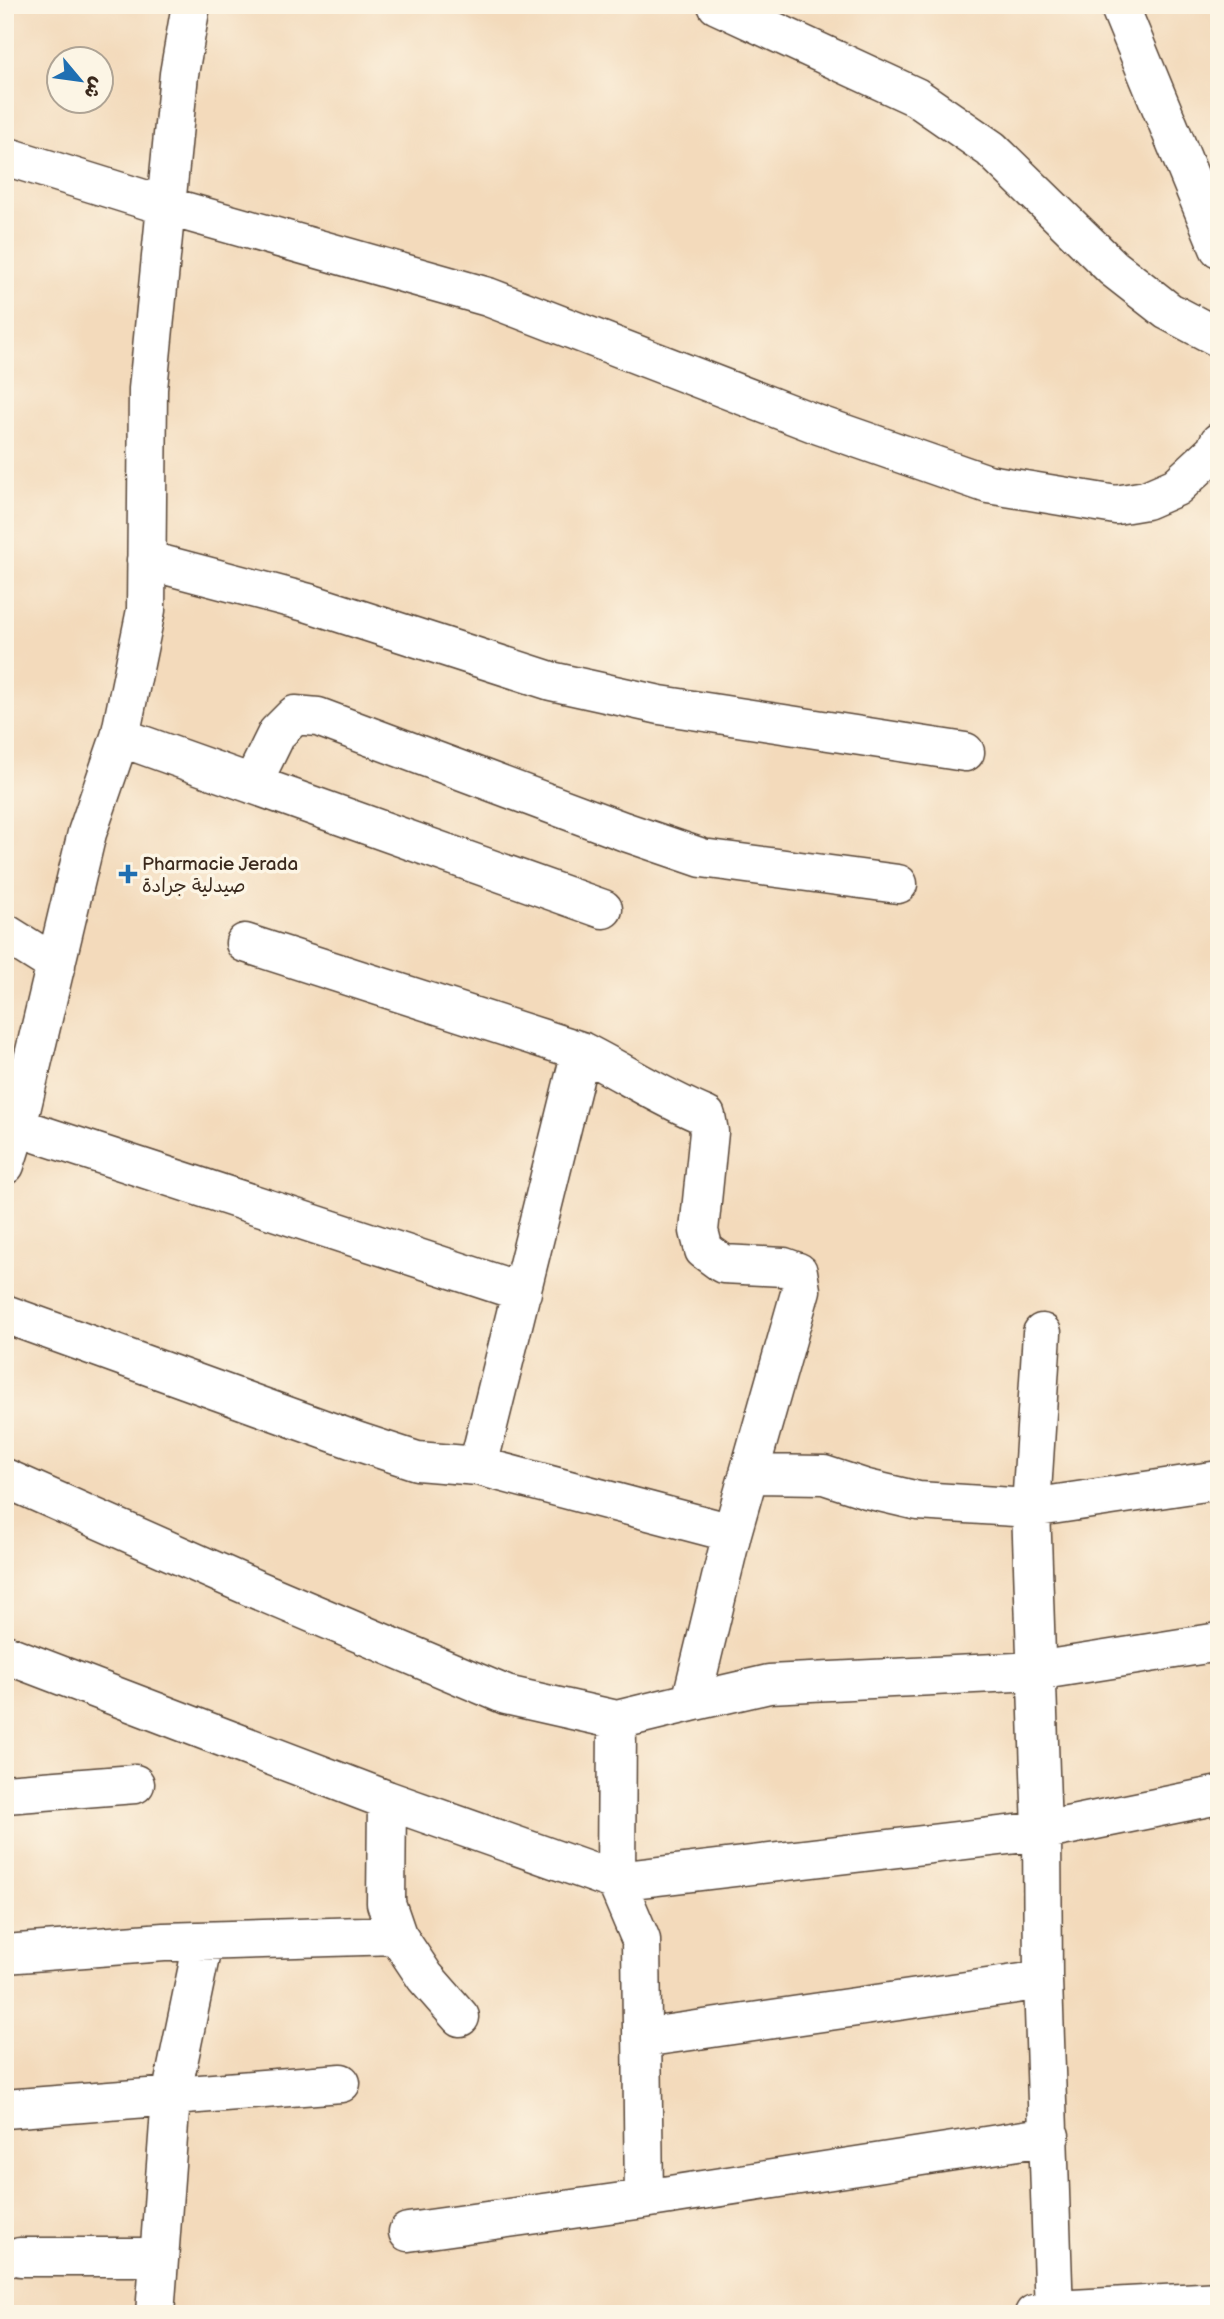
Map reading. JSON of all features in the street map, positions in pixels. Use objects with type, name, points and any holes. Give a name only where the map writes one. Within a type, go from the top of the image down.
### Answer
[{"type":"street","points":[[5,1165],[11,1125],[56,965],[87,833],[120,737],[146,610],[148,389],[179,74],[191,5]]},
{"type":"street","points":[[718,5],[916,97],[991,149],[1113,268],[1168,311],[1219,338]]},
{"type":"street","points":[[1119,5],[1219,248]]},
{"type":"street","points":[[5,156],[488,297],[819,425],[988,484],[1116,505],[1146,500],[1176,486],[1215,451],[1219,442]]},
{"type":"street","points":[[146,560],[309,603],[551,681],[660,705],[965,752]]},
{"type":"street","points":[[252,784],[277,733],[295,715],[318,717],[702,858],[898,884]]},
{"type":"street","points":[[120,737],[603,909]]},
{"type":"street","points":[[5,933],[56,965]]},
{"type":"street","points":[[245,943],[581,1051],[631,1076],[645,1087],[706,1116],[709,1132],[699,1231],[704,1250],[723,1264],[783,1267],[798,1272],[802,1290],[732,1533],[691,1702]]},
{"type":"street","points":[[478,1466],[581,1051]]},
{"type":"street","points":[[11,1125],[522,1292]]},
{"type":"street","points":[[5,1314],[417,1461],[478,1466],[732,1533]]},
{"type":"street","points":[[1042,1333],[1031,1508],[1042,1831],[1043,1980],[1050,2136],[1047,2313],[1219,2301]]},
{"type":"street","points":[[749,1474],[824,1475],[918,1501],[1031,1508],[1219,1480]]},
{"type":"street","points":[[5,1478],[253,1588],[506,1695],[617,1720],[769,1684],[1036,1671],[1219,1642]]},
{"type":"street","points":[[5,1654],[387,1800],[616,1881],[1042,1831],[1219,1795]]},
{"type":"street","points":[[617,1720],[616,1881],[641,1940],[644,2199]]},
{"type":"street","points":[[5,1794],[135,1784]]},
{"type":"street","points":[[387,1800],[386,1902],[397,1936],[425,1977],[460,2017]]},
{"type":"street","points":[[5,1954],[202,1942],[397,1936]]},
{"type":"street","points":[[155,2314],[171,2097],[202,1942]]},
{"type":"street","points":[[642,2038],[1043,1980]]},
{"type":"street","points":[[5,2109],[341,2083]]},
{"type":"street","points":[[408,2232],[644,2199],[1050,2136]]},
{"type":"street","points":[[20,2257],[159,2257]]},
{"type":"place","name":"Pharmacie Jerada صيدلية جرادة","points":[[128,874]]}]
